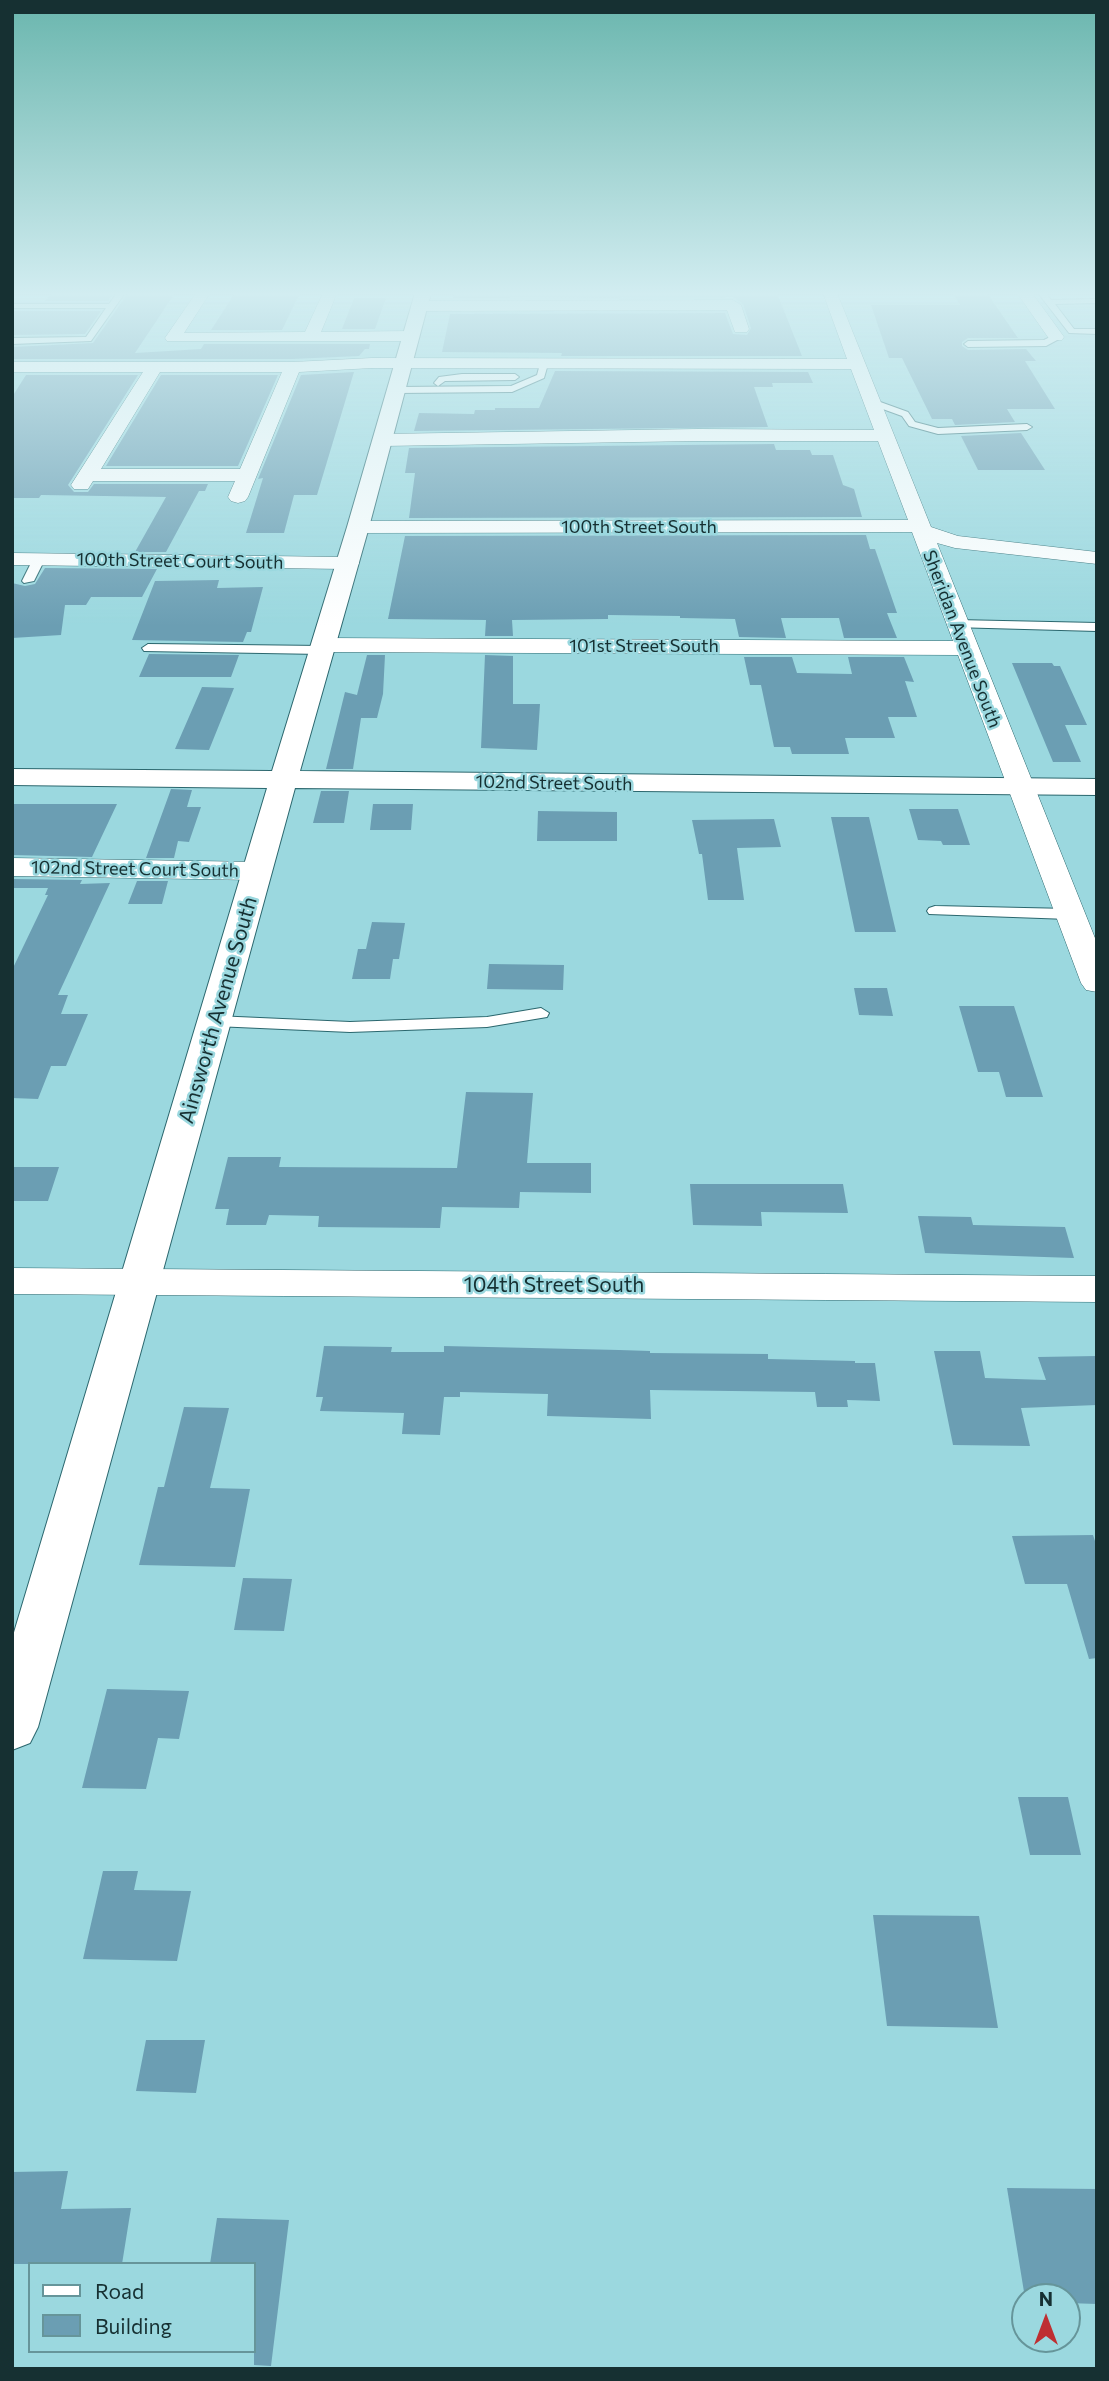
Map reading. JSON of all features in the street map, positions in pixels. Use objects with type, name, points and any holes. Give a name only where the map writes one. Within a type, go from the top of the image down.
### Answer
[{"type":"street","points":[[132,404],[84,480],[247,475]]},
{"type":"street","points":[[237,498],[277,404]]},
{"type":"street","name":"Ainsworth Avenue South","points":[[12,1727],[283,780],[359,527],[392,404]]},
{"type":"street","name":"Sheridan Avenue South","points":[[873,404],[1019,788],[1097,983]]},
{"type":"street","points":[[382,440],[698,435],[886,436]]},
{"type":"street","name":"100th Street South","points":[[359,527],[921,529]]},
{"type":"street","points":[[921,529],[955,542],[1097,558]]},
{"type":"street","name":"100th Street Court South","points":[[12,559],[348,563]]},
{"type":"street","name":"101st Street South","points":[[323,648],[965,648]]},
{"type":"street","name":"102nd Street South","points":[[12,777],[1097,787]]},
{"type":"street","name":"102nd Street Court South","points":[[12,867],[258,871]]},
{"type":"street","name":"104th Street South","points":[[12,1281],[1097,1289]]},
{"type":"lane","points":[[878,404],[905,414],[912,424],[938,431],[1027,427]]},
{"type":"lane","points":[[28,581],[39,559]]},
{"type":"lane","points":[[956,624],[1097,627]]},
{"type":"lane","points":[[148,648],[323,648]]},
{"type":"lane","points":[[935,911],[1069,914]]},
{"type":"lane","points":[[215,1021],[350,1027],[487,1021],[541,1013]]},
{"type":"building","points":[[12,404],[119,404],[68,485],[74,492],[88,492],[94,484],[208,484],[205,491],[199,491],[166,552],[135,552],[166,497],[41,495],[39,498],[12,498]]},
{"type":"building","points":[[143,404],[265,404],[238,466],[106,466]]},
{"type":"building","points":[[289,404],[344,404],[317,495],[294,495],[284,533],[246,533],[263,478],[258,479]]},
{"type":"building","points":[[541,404],[760,404],[768,427],[414,431],[419,413],[474,414],[475,410],[495,408],[539,408]]},
{"type":"building","points":[[925,404],[1052,404],[1055,409],[1007,409],[1015,422],[955,425],[952,419],[932,419]]},
{"type":"building","points":[[1021,433],[1045,470],[978,470],[961,436]]},
{"type":"building","points":[[774,444],[776,450],[810,450],[812,455],[833,455],[843,485],[854,489],[862,517],[409,518],[415,473],[405,473],[409,448]]},
{"type":"building","points":[[866,535],[870,549],[875,549],[897,613],[887,613],[897,638],[844,638],[839,618],[781,618],[786,638],[739,637],[735,619],[680,616],[608,615],[608,619],[512,620],[513,636],[485,636],[486,620],[388,619],[405,536]]},
{"type":"building","points":[[45,568],[157,569],[142,597],[91,597],[86,605],[65,605],[61,635],[12,638],[12,583],[25,586],[35,584]]},
{"type":"building","points":[[219,580],[217,588],[263,587],[251,632],[247,632],[243,642],[132,640],[155,581]]},
{"type":"building","points":[[149,654],[239,655],[231,677],[139,677]]},
{"type":"building","points":[[367,655],[385,655],[383,694],[377,718],[361,718],[353,769],[326,769],[345,692],[357,695]]},
{"type":"building","points":[[485,655],[513,656],[513,704],[540,704],[537,750],[481,748]]},
{"type":"building","points":[[744,657],[792,657],[797,673],[852,674],[848,657],[904,657],[914,682],[905,681],[917,717],[888,717],[895,738],[845,738],[849,754],[792,754],[790,747],[774,747],[761,685],[750,685]]},
{"type":"building","points":[[1012,663],[1052,663],[1054,666],[1060,666],[1087,725],[1065,725],[1081,762],[1053,762]]},
{"type":"building","points":[[202,687],[234,688],[209,750],[175,749]]},
{"type":"building","points":[[171,789],[192,790],[187,807],[201,807],[189,842],[178,841],[174,858],[146,858]]},
{"type":"building","points":[[321,791],[349,791],[344,823],[313,823]]},
{"type":"building","points":[[12,804],[117,804],[92,857],[12,855]]},
{"type":"building","points":[[373,804],[413,804],[411,830],[370,830]]},
{"type":"building","points":[[909,809],[958,809],[970,845],[943,845],[941,841],[918,840]]},
{"type":"building","points":[[538,811],[617,812],[617,841],[537,841]]},
{"type":"building","points":[[831,817],[869,817],[896,932],[855,932]]},
{"type":"building","points":[[774,819],[781,847],[737,848],[744,900],[708,900],[702,854],[699,854],[692,820]]},
{"type":"building","points":[[12,879],[82,880],[80,884],[110,883],[58,995],[68,995],[61,1014],[88,1014],[66,1066],[51,1066],[38,1099],[12,1098],[12,970],[48,895],[45,895],[48,888],[12,888]]},
{"type":"building","points":[[137,881],[168,881],[162,904],[128,904]]},
{"type":"building","points":[[372,922],[405,923],[399,959],[393,959],[390,979],[352,979],[358,949],[366,949]]},
{"type":"building","points":[[489,964],[564,965],[563,990],[487,989]]},
{"type":"building","points":[[854,988],[887,988],[893,1016],[859,1015]]},
{"type":"building","points":[[959,1006],[1014,1006],[1043,1097],[1006,1097],[999,1072],[978,1072]]},
{"type":"building","points":[[466,1092],[533,1093],[527,1163],[591,1163],[591,1193],[520,1192],[519,1208],[442,1207],[440,1228],[318,1227],[319,1216],[269,1215],[266,1225],[226,1225],[229,1209],[215,1209],[228,1157],[281,1157],[279,1167],[457,1168]]},
{"type":"building","points":[[12,1167],[59,1167],[48,1201],[12,1201]]},
{"type":"building","points":[[690,1184],[843,1184],[848,1213],[761,1212],[762,1226],[693,1225]]},
{"type":"building","points":[[918,1216],[971,1217],[973,1225],[1065,1227],[1074,1258],[925,1253]]},
{"type":"building","points":[[324,1346],[392,1347],[391,1352],[444,1352],[444,1346],[768,1354],[768,1359],[855,1361],[875,1363],[880,1401],[847,1400],[848,1407],[817,1407],[815,1392],[650,1390],[651,1419],[547,1416],[548,1394],[460,1392],[460,1397],[444,1397],[440,1435],[402,1434],[404,1413],[320,1411],[323,1397],[316,1397]]},
{"type":"building","points":[[934,1351],[980,1351],[985,1378],[1046,1380],[1038,1357],[1097,1356],[1097,1405],[1021,1408],[1030,1446],[953,1445]]},
{"type":"building","points":[[184,1407],[229,1408],[210,1488],[250,1489],[235,1567],[139,1565],[158,1487],[164,1487]]},
{"type":"building","points":[[1093,1535],[1097,1547],[1097,1658],[1089,1659],[1067,1584],[1025,1584],[1012,1536]]},
{"type":"building","points":[[243,1578],[292,1579],[284,1631],[234,1630]]},
{"type":"building","points":[[107,1689],[189,1691],[179,1739],[158,1738],[146,1789],[82,1788]]},
{"type":"building","points":[[1018,1797],[1068,1797],[1081,1855],[1030,1855]]},
{"type":"building","points":[[103,1871],[138,1871],[134,1890],[191,1891],[177,1961],[83,1959]]},
{"type":"building","points":[[873,1915],[979,1916],[998,2028],[887,2026]]},
{"type":"building","points":[[146,2040],[205,2040],[196,2093],[136,2091]]},
{"type":"building","points":[[68,2171],[61,2209],[131,2208],[122,2262],[12,2264],[12,2172]]},
{"type":"building","points":[[1007,2188],[1097,2189],[1097,2304],[1081,2303],[1081,2283],[1023,2283]]},
{"type":"building","points":[[217,2218],[289,2220],[271,2366],[254,2365],[256,2262],[210,2262]]}]
